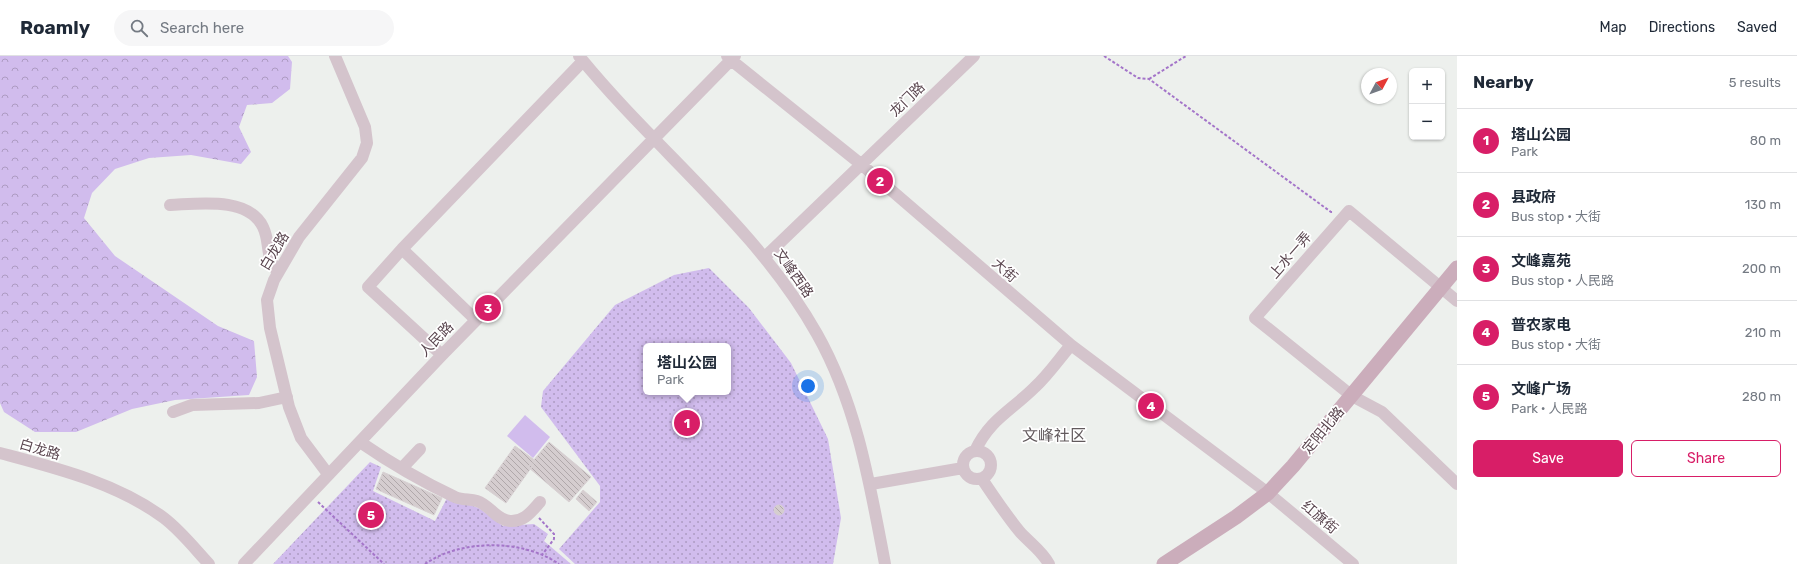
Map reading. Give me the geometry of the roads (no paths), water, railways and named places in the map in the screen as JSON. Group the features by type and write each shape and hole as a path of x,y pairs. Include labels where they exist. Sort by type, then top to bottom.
{"main road":[{"name":"定阳北路","path":"1164,564 1236,517 1268,493 1294,466 1457,268"}],"street":[{"name":"白龙路","path":"328,474 301,438 287,397 270,328 267,300 278,273 299,237 362,158 367,143 365,127 335,56"},
{"name":"龙门路","path":"765,257 974,56"},
{"name":"大街","path":"731,57 862,165 1071,345 1268,493"},
{"name":"人民路","path":"244,564 442,355 654,139 731,57"},
{"path":"442,355 368,287 581,59"},
{"name":"文峰西路","path":"581,59 654,139 719,204 765,257 817,334 834,368 853,419 871,484 886,564"},
{"path":"170,205 229,203 256,217 263,227 269,257 278,273"},
{"name":"上水一弄","path":"1352,396 1255,318 1349,211 1441,288"},
{"path":"402,249 476,320"},
{"path":"1441,288 1457,301"},
{"path":"975,451 983,435 991,426 1036,387 1071,345"},
{"path":"1352,396 1382,412 1457,484"},
{"path":"173,412 192,405 259,403 287,397"},
{"path":"360,442 385,459 457,498 477,501 489,508 501,519 511,521 524,519 540,502"},
{"path":"402,468 420,449"},
{"path":"975,451 984,453 991,460 992,464 989,474 982,479 972,479 965,473 963,468 964,459 970,453 975,451"},
{"name":"白龙路","path":"0,453 56,469 125,494 165,519 209,564"},
{"path":"871,484 963,468"},
{"path":"982,479 1013,523 1044,555 1049,564"},
{"name":"红旗街","path":"1268,493 1353,564"}],"place":[{"name":"县政府","path":"880,181"},
{"name":"文峰嘉苑","path":"488,308"},
{"name":"普农家电","path":"1151,406"},
{"name":"塔山公园","path":"687,423"},
{"name":"文峰广场","path":"371,515"}],"district":[{"name":"文峰社区","path":"1054,435"}]}
